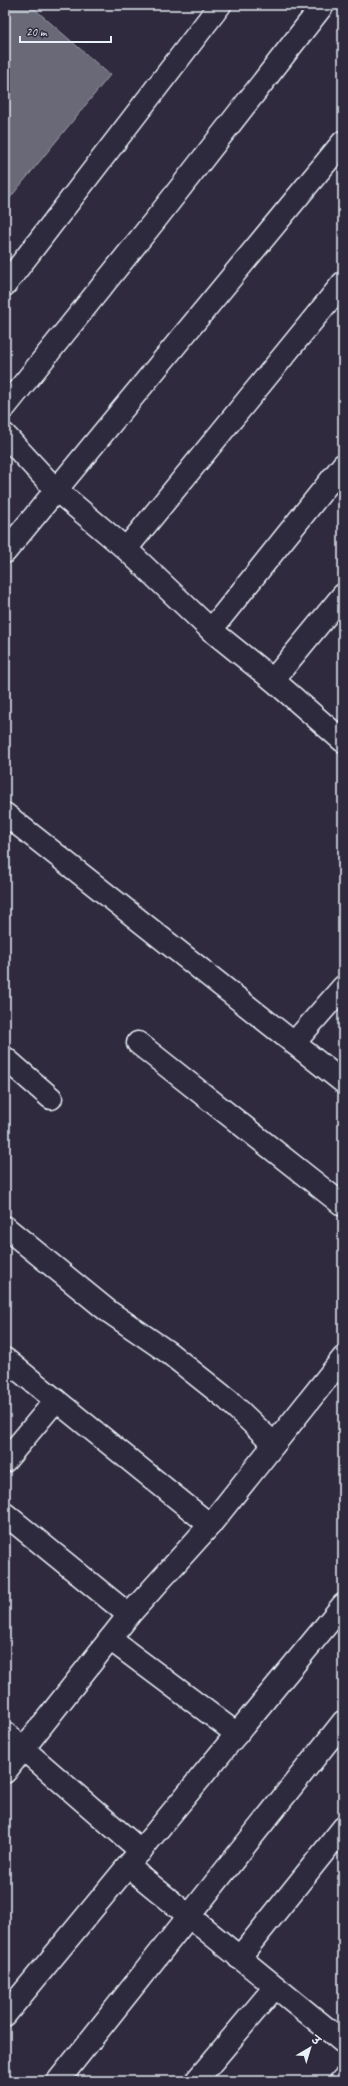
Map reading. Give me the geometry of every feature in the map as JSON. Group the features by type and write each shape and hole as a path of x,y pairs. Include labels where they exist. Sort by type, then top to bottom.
{"street":[{"path":"5,285 220,5"},
{"path":"5,407 156,219 324,5"},
{"path":"5,552 55,489 343,142"},
{"path":"126,549 343,283"},
{"path":"5,434 55,489 126,549 211,630 273,680 343,741"},
{"path":"211,630 343,465"},
{"path":"273,680 343,595"},
{"path":"5,814 343,1082"},
{"path":"294,1043 343,987"},
{"path":"138,1043 343,1205"},
{"path":"5,1058 51,1098"},
{"path":"5,1227 108,1311 169,1353 228,1400 274,1444"},
{"path":"5,1358 210,1524"},
{"path":"5,1772 129,1615 210,1524 343,1358"},
{"path":"5,1461 56,1400"},
{"path":"5,1514 129,1615"},
{"path":"5,2015 343,1605"},
{"path":"110,1639 237,1734"},
{"path":"58,2081 343,1722"},
{"path":"5,1733 24,1749 135,1859 189,1916 275,1986 339,2032"},
{"path":"239,1958 343,1828"},
{"path":"196,2081 275,1986"}],"water":[{"path":"5,5 30,5 110,75 5,204"}]}
